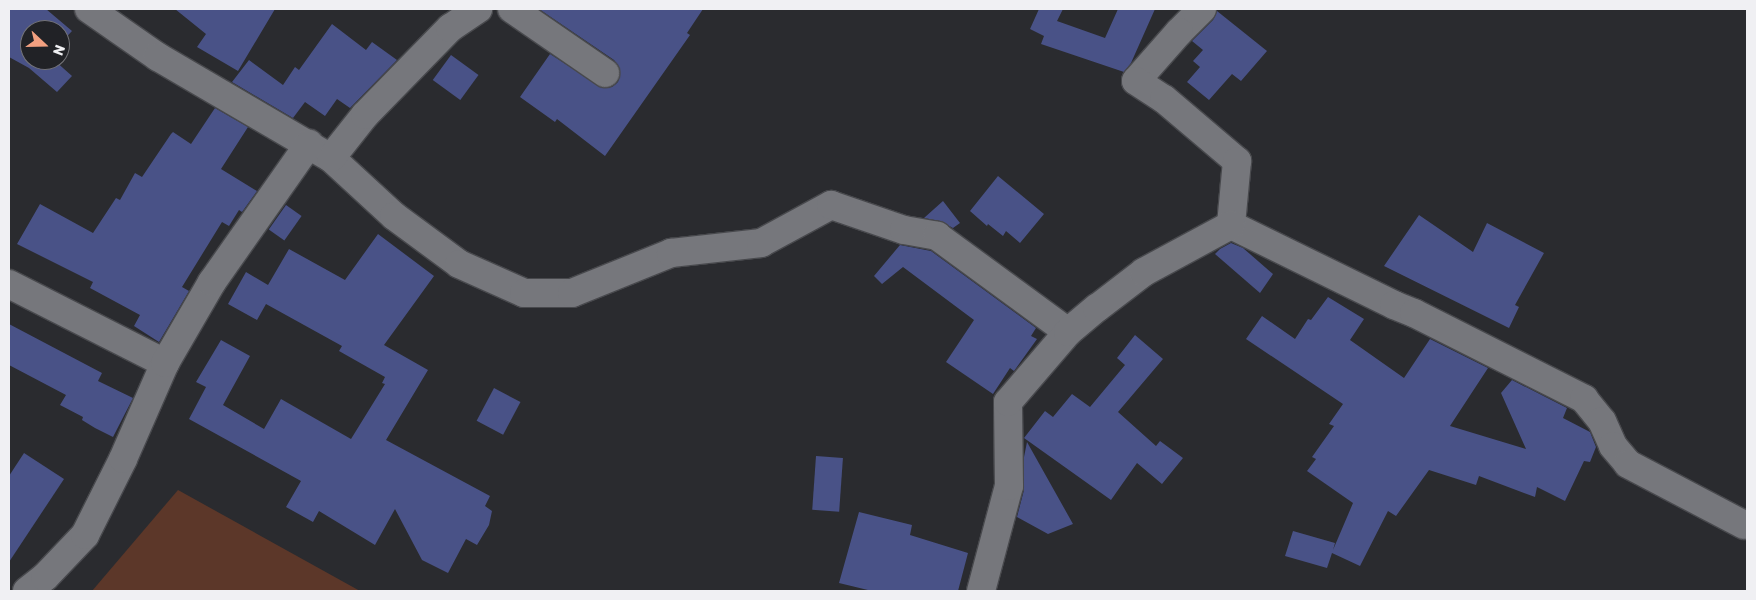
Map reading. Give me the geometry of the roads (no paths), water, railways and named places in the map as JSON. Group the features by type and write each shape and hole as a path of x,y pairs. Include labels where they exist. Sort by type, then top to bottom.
{"street":[{"path":"89,9 158,57 320,151 394,216 459,264 524,293 572,293 671,253 761,243 831,205 904,230 937,236 1068,332"},
{"path":"27,591 45,577 85,534 123,458 164,363 212,282 320,151 364,115 450,28 478,9"},
{"path":"512,9 604,73"},
{"path":"1202,9 1136,81 1164,99 1237,161 1231,225"},
{"path":"982,591 1009,486 1008,402 1068,332 1144,272 1231,225"},
{"path":"1231,225 1414,313 1584,400 1602,421 1613,446 1628,464 1744,525"},
{"path":"9,284 164,363"}]}
